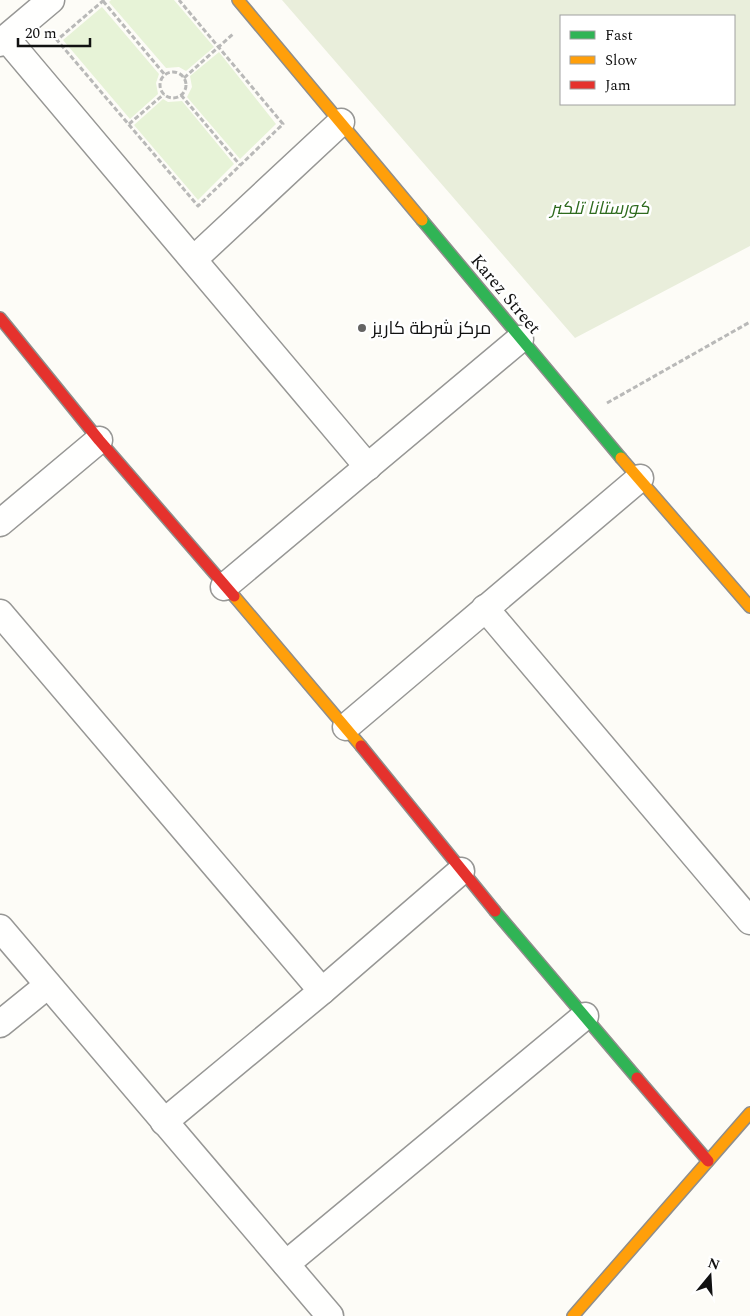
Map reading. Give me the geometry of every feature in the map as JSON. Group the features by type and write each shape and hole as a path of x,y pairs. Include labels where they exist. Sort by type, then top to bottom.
{"street":[{"path":"51,0 3,41 194,259 368,467"},
{"name":"Karez Street","path":"238,0 520,339 750,607"},
{"path":"194,259 341,122"},
{"path":"0,318 99,440 346,727 461,871 708,1160"},
{"path":"224,587 520,339"},
{"path":"0,524 99,440"},
{"path":"346,727 640,478"},
{"path":"485,608 750,921"},
{"path":"0,613 322,991"},
{"path":"164,1122 322,991 461,871"},
{"path":"0,928 330,1316"},
{"path":"0,1024 48,985"},
{"path":"286,1264 585,1016"},
{"path":"573,1316 750,1113"}],"path":[{"path":"166,75 104,1 57,40 198,206 283,124 179,0"},
{"path":"184,78 253,18"},
{"path":"173,72 184,78 186,85 181,95 174,98 164,94 161,84 166,75 173,72"},
{"path":"129,124 164,94"},
{"path":"181,95 240,165"},
{"path":"585,416 750,322"}],"green space":[{"path":"111,0 174,0 214,47 186,71 179,67 166,68 109,2"},
{"name":"كورستانا تلكبر","path":"282,0 750,0 750,246 575,338"},
{"path":"102,7 159,74 156,83 158,94 130,119 63,40"},
{"path":"219,52 276,124 240,159 187,97 192,87 190,76"},
{"path":"163,99 168,102 182,101 234,164 198,200 134,125"}],"traffic: fast":[{"path":"422,220 621,458"},
{"path":"495,911 637,1078"}],"traffic: slow":[{"path":"238,0 422,220"},
{"path":"621,458 750,607"},
{"path":"234,596 361,746"},
{"path":"573,1316 750,1113"}],"traffic: jam":[{"path":"0,318 99,440 234,596"},
{"path":"361,746 495,911"},
{"path":"637,1078 708,1161"}],"place":[{"name":"مركز شرطة كاريز","path":"362,328"}]}
